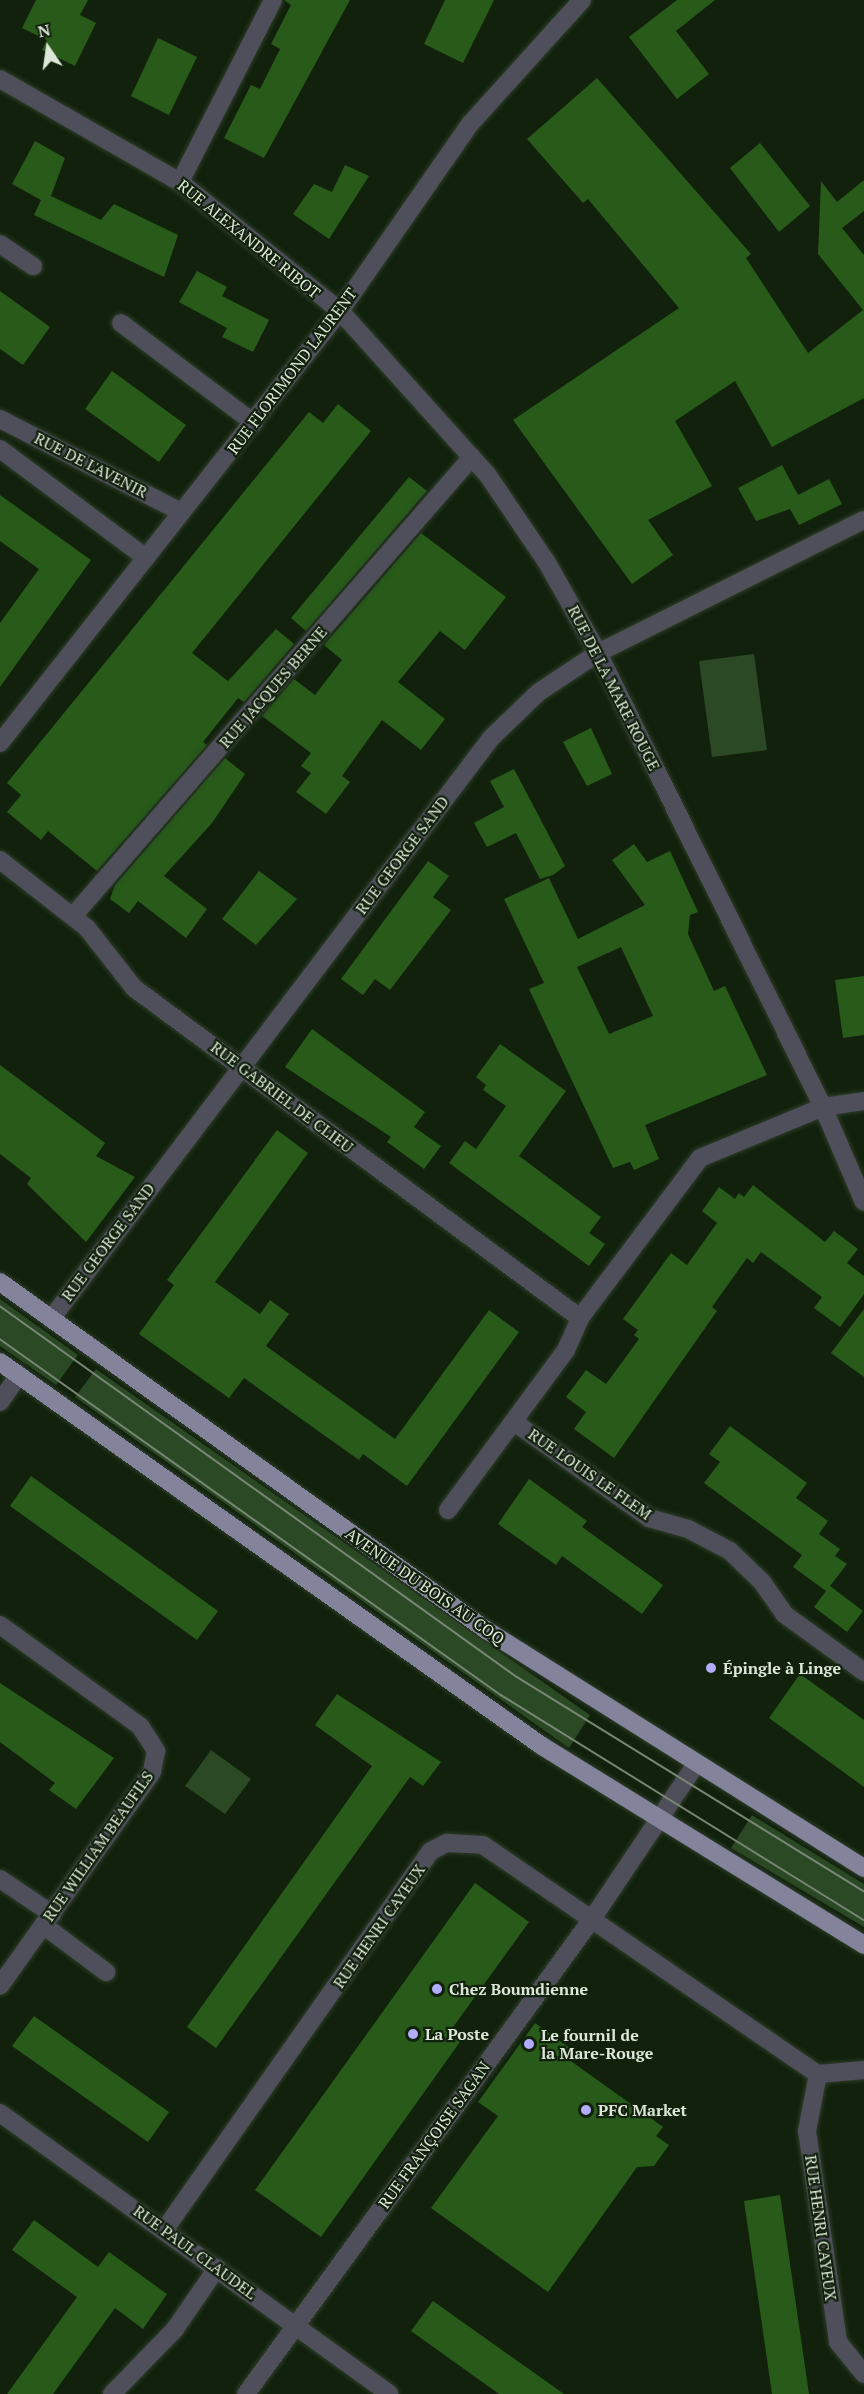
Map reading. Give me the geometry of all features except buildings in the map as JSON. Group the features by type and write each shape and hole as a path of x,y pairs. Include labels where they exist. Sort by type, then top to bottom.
{"main road":[{"name":"AVENUE DU BOIS AU COQ","path":"0,1282 486,1630 695,1766 864,1868"},
{"path":"0,1362 543,1746 864,1945"}],"street":[{"path":"180,182 273,0"},
{"name":"RUE FLORIMOND LAURENT","path":"0,743 340,311 470,124 582,0"},
{"name":"RUE ALEXANDRE RIBOT","path":"0,79 180,182 340,311"},
{"path":"0,244 33,266"},
{"name":"RUE DE LA MARE ROUGE","path":"340,311 472,457 546,561 598,653 823,1107 864,1202"},
{"path":"121,323 254,423"},
{"name":"RUE DE L'AVENIR","path":"0,418 182,512"},
{"name":"RUE DE L'AVENIR","path":"0,449 146,558"},
{"name":"RUE JACQUES BERNE","path":"73,916 472,457"},
{"name":"RUE GEORGE SAND","path":"51,1319 491,738 539,692 598,653 864,520"},
{"name":"RUE GABRIEL DE CLIEU","path":"0,860 73,916 134,988 580,1318"},
{"path":"448,1510 566,1350 580,1318 700,1158 823,1107 864,1101"},
{"path":"0,1402 19,1375"},
{"name":"RUE LOUIS LE FLEM","path":"514,1422 649,1518 730,1551 762,1582 784,1614 864,1672"},
{"name":"RUE WILLIAM BEAUFILS","path":"0,1986 152,1772 156,1751 140,1726 2,1633"},
{"name":"RUE FRANÇOISE SAGAN","path":"246,2394 592,1919 695,1766"},
{"name":"RUE HENRI CAYEUX","path":"165,2229 431,1851 467,1840 483,1845 818,2074 807,2131 836,2330 847,2357 864,2374"},
{"path":"0,1879 106,1972"},
{"path":"818,2074 864,2070"},
{"name":"RUE PAUL CLAUDEL","path":"0,2113 165,2229 389,2394"},
{"path":"112,2394 176,2329 217,2268"}],"green space":[{"path":"754,654 767,750 712,757 699,661"},
{"path":"0,1299 78,1355 56,1385 0,1346"},
{"path":"96,1369 590,1715 569,1748 75,1397"},
{"path":"211,1750 251,1779 225,1814 185,1786"},
{"path":"752,1815 864,1884 864,1927 731,1848"}],"tram line":[{"path":"0,1306 517,1677 864,1891"},
{"path":"0,1339 501,1695 864,1920"}],"place":[{"name":"Épingle à Linge","path":"711,1668"},
{"name":"Chez Boumdienne","path":"437,1989"},
{"name":"La Poste","path":"413,2034"},
{"name":"Le fournil de la Mare-Rouge","path":"529,2044"},
{"name":"PFC Market","path":"586,2110"}]}
